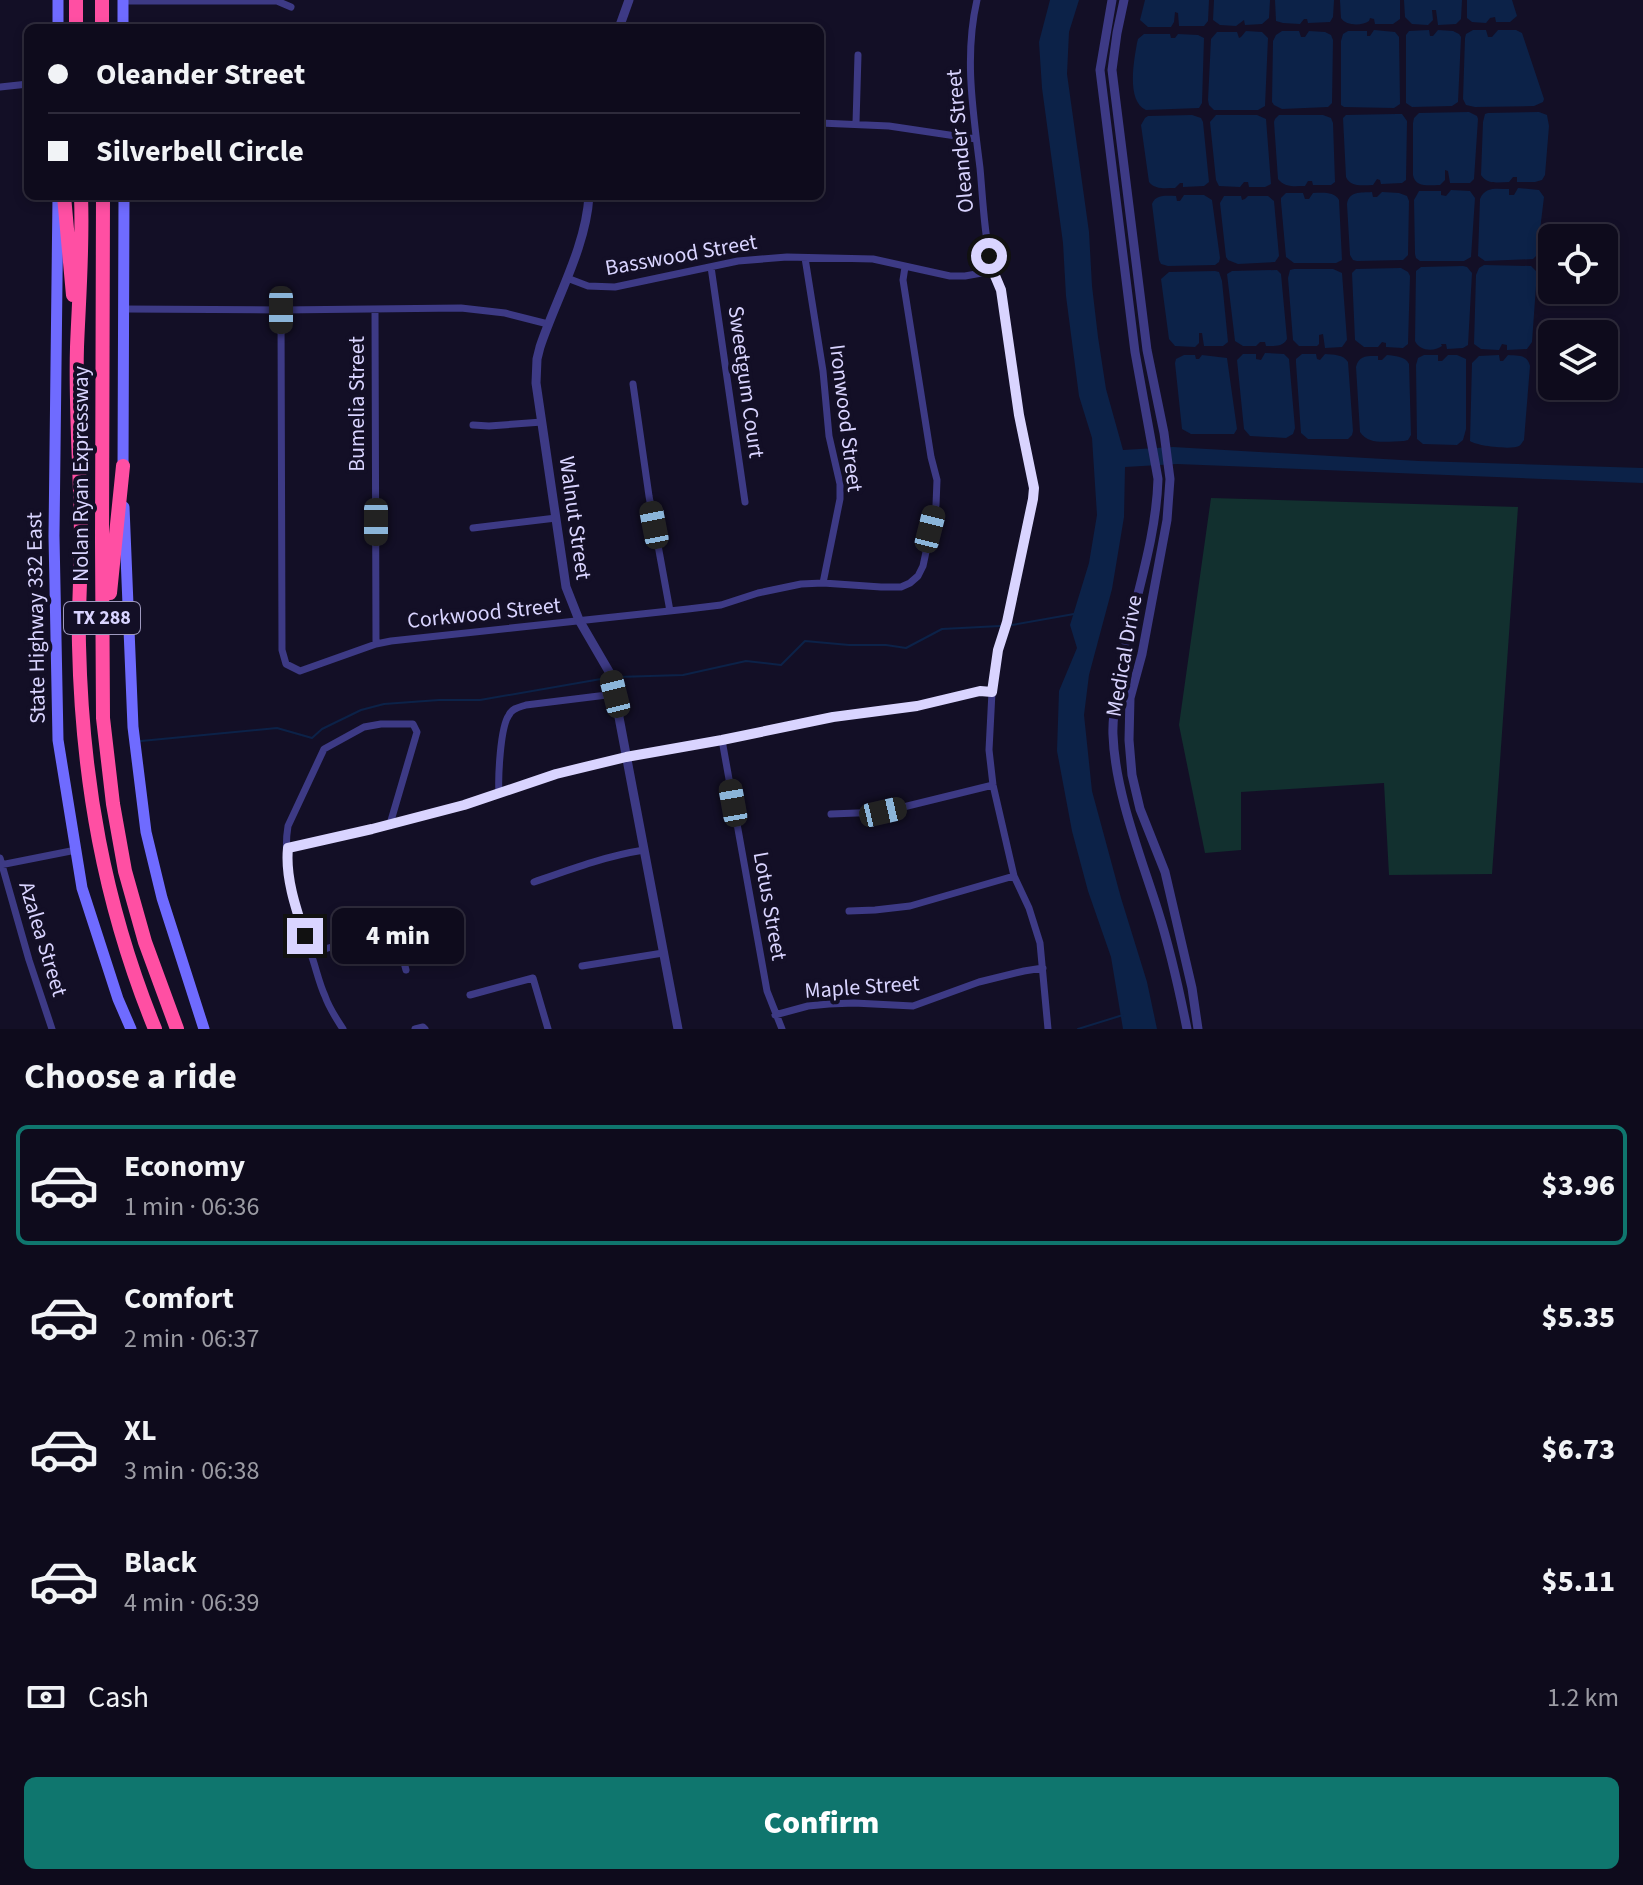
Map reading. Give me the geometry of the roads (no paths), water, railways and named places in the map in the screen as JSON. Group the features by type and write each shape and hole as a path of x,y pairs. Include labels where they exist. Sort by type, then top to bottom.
{"highway":[{"path":"76,0 76,24"},
{"path":"102,0 102,24"},
{"path":"64,200 77,350"},
{"name":"Nolan Ryan Expressway","path":"81,200 82,259 77,350 81,541 79,643 86,757 108,887 125,949 155,1029"},
{"name":"Nolan Ryan Expressway","path":"103,200 103,718 122,858 145,942 177,1029"},
{"path":"102,665 123,466"}],"main road":[{"path":"58,0 58,24"},
{"path":"123,0 123,24"},
{"name":"State Highway 332 East","path":"58,200 54,536 58,740 82,888 118,999 131,1029"},
{"path":"124,200 123,466 133,727 146,832 162,898 204,1029"}],"street":[{"path":"123,0 277,1 291,7"},
{"path":"620,24 629,0"},
{"name":"Oleander Street","path":"977,0 969,62 976,139 993,271 1001,290 1019,415 1034,488 998,650 989,750 993,785 1014,876 1037,931 1048,1029"},
{"name":"Medical Drive","path":"1112,0 1100,70 1126,289 1157,473 1157,497 1121,666 1113,735 1131,829 1159,916 1187,1029"},
{"name":"Medical Drive","path":"1124,0 1112,70 1147,350 1170,471 1167,520 1142,654 1130,698 1129,740 1132,775 1140,809 1165,872 1192,988 1198,1029"},
{"path":"856,123 858,55"},
{"path":"0,87 24,84"},
{"path":"824,123 856,123 976,139"},
{"name":"Walnut Street","path":"588,200 584,229 548,324 536,371 566,587 579,620 611,675 678,1029"},
{"name":"Basswood Street","path":"567,278 603,288 738,261 787,257 873,259 950,276 993,271"},
{"name":"Ironwood Street","path":"805,258 823,371 829,436 840,484 840,499 823,583"},
{"name":"Sweetgum Court","path":"711,267 745,502"},
{"name":"Corkwood Street","path":"281,310 283,657 286,664 300,671 376,644 721,605 801,584 901,587 910,583 923,566 936,505 937,480 903,280 905,267"},
{"path":"125,309 461,308 486,310 548,324"},
{"name":"Bumelia Street","path":"375,309 376,644"},
{"path":"633,384 670,611"},
{"path":"473,425 542,422"},
{"path":"1150,433 1164,430"},
{"path":"473,528 556,518"},
{"path":"288,848 390,824 499,794 556,774 626,757 833,717 917,706 980,691 992,692"},
{"path":"499,794 498,779 508,715 526,705 615,694"},
{"path":"343,1029 325,998 289,875 288,826 324,749 364,727 413,724 417,732 390,824"},
{"name":"Lotus Street","path":"722,740 767,991 782,1029"},
{"path":"831,814 883,812 993,785"},
{"path":"0,863 76,850"},
{"path":"534,882 593,861 644,850"},
{"name":"Azalea Street","path":"0,863 52,1029"},
{"path":"849,911 910,906 1014,876"},
{"path":"311,953 383,932 399,943 406,970"},
{"path":"582,966 663,953"},
{"name":"Maple Street","path":"775,1015 829,1004 913,1006 979,982 1043,968"},
{"path":"470,995 533,978 548,1029"},
{"path":"415,1029 425,1029"}],"water":[{"path":"1050,0 1079,0 1069,32 1067,74 1089,232 1098,337 1106,389 1123,450 1173,447 1419,461 1643,468 1643,483 1177,464 1125,467 1124,517 1112,589 1089,675 1084,715 1092,791 1147,982 1157,1029 1123,1029 1111,957 1088,891 1072,831 1057,751 1059,691 1077,648 1070,625 1089,563 1097,515 1092,438 1079,396 1042,88 1039,42"},
{"path":"1145,0 1209,0 1208,21 1204,26 1179,26 1178,13 1175,12 1171,27 1148,27 1140,20"},
{"path":"1214,0 1270,0 1269,18 1262,24 1245,25 1244,20 1236,26 1220,25 1213,20"},
{"path":"1275,0 1334,0 1333,17 1330,22 1308,23 1307,19 1300,24 1276,21"},
{"path":"1340,0 1400,0 1400,19 1393,24 1375,24 1374,19 1370,18 1362,24 1350,24 1341,18"},
{"path":"1404,0 1462,0 1461,19 1456,24 1438,25 1436,10 1432,10 1433,20 1428,25 1412,24 1405,17"},
{"path":"1467,0 1512,0 1517,16 1510,22 1496,22 1495,17 1486,23 1472,22 1467,18"},
{"path":"1374,30 1395,32 1399,37 1400,104 1394,108 1344,107 1341,105 1343,34 1367,31 1367,36 1370,36"},
{"path":"1429,30 1430,36 1438,30 1453,31 1461,37 1458,102 1452,106 1412,107 1406,103 1406,35 1409,31"},
{"path":"1473,30 1486,30 1488,37 1498,30 1522,33 1543,102 1534,106 1466,105 1463,99 1465,38"},
{"path":"1246,31 1262,32 1268,38 1265,106 1258,110 1214,110 1208,100 1211,39 1217,32 1237,32 1239,38"},
{"path":"1282,31 1299,31 1301,37 1309,31 1331,35 1332,103 1328,107 1282,109 1272,102 1273,41"},
{"path":"1144,34 1170,34 1171,38 1178,34 1198,35 1204,38 1202,103 1199,108 1146,110 1140,105 1134,90 1133,70 1138,39"},
{"path":"1469,112 1478,119 1474,179 1470,183 1450,183 1448,171 1445,170 1445,180 1440,185 1417,182 1413,175 1414,118 1419,113"},
{"path":"1539,112 1547,115 1549,126 1542,180 1517,182 1517,177 1513,177 1509,182 1490,182 1483,178 1485,114"},
{"path":"1402,114 1407,121 1406,180 1381,184 1377,179 1373,185 1351,183 1346,177 1343,118 1346,115"},
{"path":"1192,115 1203,122 1209,182 1204,186 1183,187 1180,183 1175,188 1154,186 1149,182 1141,125 1148,116"},
{"path":"1216,115 1257,115 1266,119 1271,184 1249,187 1248,182 1244,182 1240,187 1219,186 1210,122"},
{"path":"1279,115 1323,115 1331,118 1335,182 1331,185 1313,185 1312,181 1308,181 1305,186 1294,186 1278,179 1274,122"},
{"path":"1518,188 1539,190 1544,197 1541,224 1538,224 1537,255 1533,259 1485,261 1478,256 1480,199 1488,190 1496,189 1509,189 1509,195 1514,195"},
{"path":"1451,190 1470,191 1475,198 1471,257 1464,261 1420,261 1415,254 1414,200 1419,191 1441,191 1441,195 1446,196"},
{"path":"1372,192 1373,197 1382,192 1407,196 1408,255 1403,260 1357,261 1350,255 1348,200 1356,194"},
{"path":"1286,193 1303,193 1305,199 1313,193 1328,193 1337,197 1342,260 1336,263 1294,263 1286,257 1281,198"},
{"path":"1184,195 1204,195 1212,200 1220,258 1215,265 1168,266 1159,260 1152,204 1159,197 1176,196 1180,201"},
{"path":"1224,196 1241,196 1242,200 1248,196 1268,196 1274,201 1279,256 1275,262 1238,264 1228,260 1220,203"},
{"path":"1484,265 1531,266 1537,272 1532,342 1527,349 1507,350 1507,345 1502,344 1499,350 1481,349 1474,344 1476,275"},
{"path":"1463,266 1472,273 1468,345 1447,349 1446,344 1441,344 1439,348 1423,349 1415,341 1416,271 1421,267"},
{"path":"1401,268 1410,276 1408,344 1403,348 1386,347 1386,343 1382,342 1378,347 1364,347 1355,340 1352,273 1356,269"},
{"path":"1333,269 1342,273 1347,340 1342,347 1325,348 1323,334 1319,335 1317,346 1299,346 1293,340 1288,278 1290,270"},
{"path":"1277,270 1281,274 1287,339 1278,346 1266,346 1265,342 1260,342 1256,346 1243,346 1235,341 1227,274 1232,271"},
{"path":"1169,272 1219,272 1222,281 1228,342 1223,346 1204,346 1202,333 1199,333 1199,343 1195,347 1175,346 1169,339 1161,279"},
{"path":"1265,353 1284,354 1289,359 1295,428 1293,434 1286,438 1250,436 1244,429 1237,360 1243,354 1256,354 1256,359 1261,360"},
{"path":"1302,354 1316,354 1320,360 1325,354 1338,355 1348,362 1353,431 1348,439 1308,439 1301,433 1296,359"},
{"path":"1184,355 1195,355 1196,359 1202,355 1227,358 1237,429 1234,434 1191,434 1182,429 1175,363"},
{"path":"1387,355 1402,358 1409,364 1411,435 1404,441 1374,441 1360,432 1357,363 1364,357 1378,356 1378,360 1382,360"},
{"path":"1438,355 1438,361 1448,355 1466,359 1466,429 1463,440 1457,445 1423,444 1417,439 1416,365 1418,358"},
{"path":"1499,355 1500,361 1508,355 1522,356 1530,366 1524,440 1520,446 1486,446 1470,441 1472,363 1479,356"}],"waterway":[{"path":"1012,625 1074,614"},
{"path":"617,677 683,675 746,661 781,665 805,641 906,648 942,629 1000,626"},
{"path":"141,741 277,728 312,738 322,729 361,710 384,704 480,700 601,679"},
{"path":"1078,1029 1123,1015"}]}
